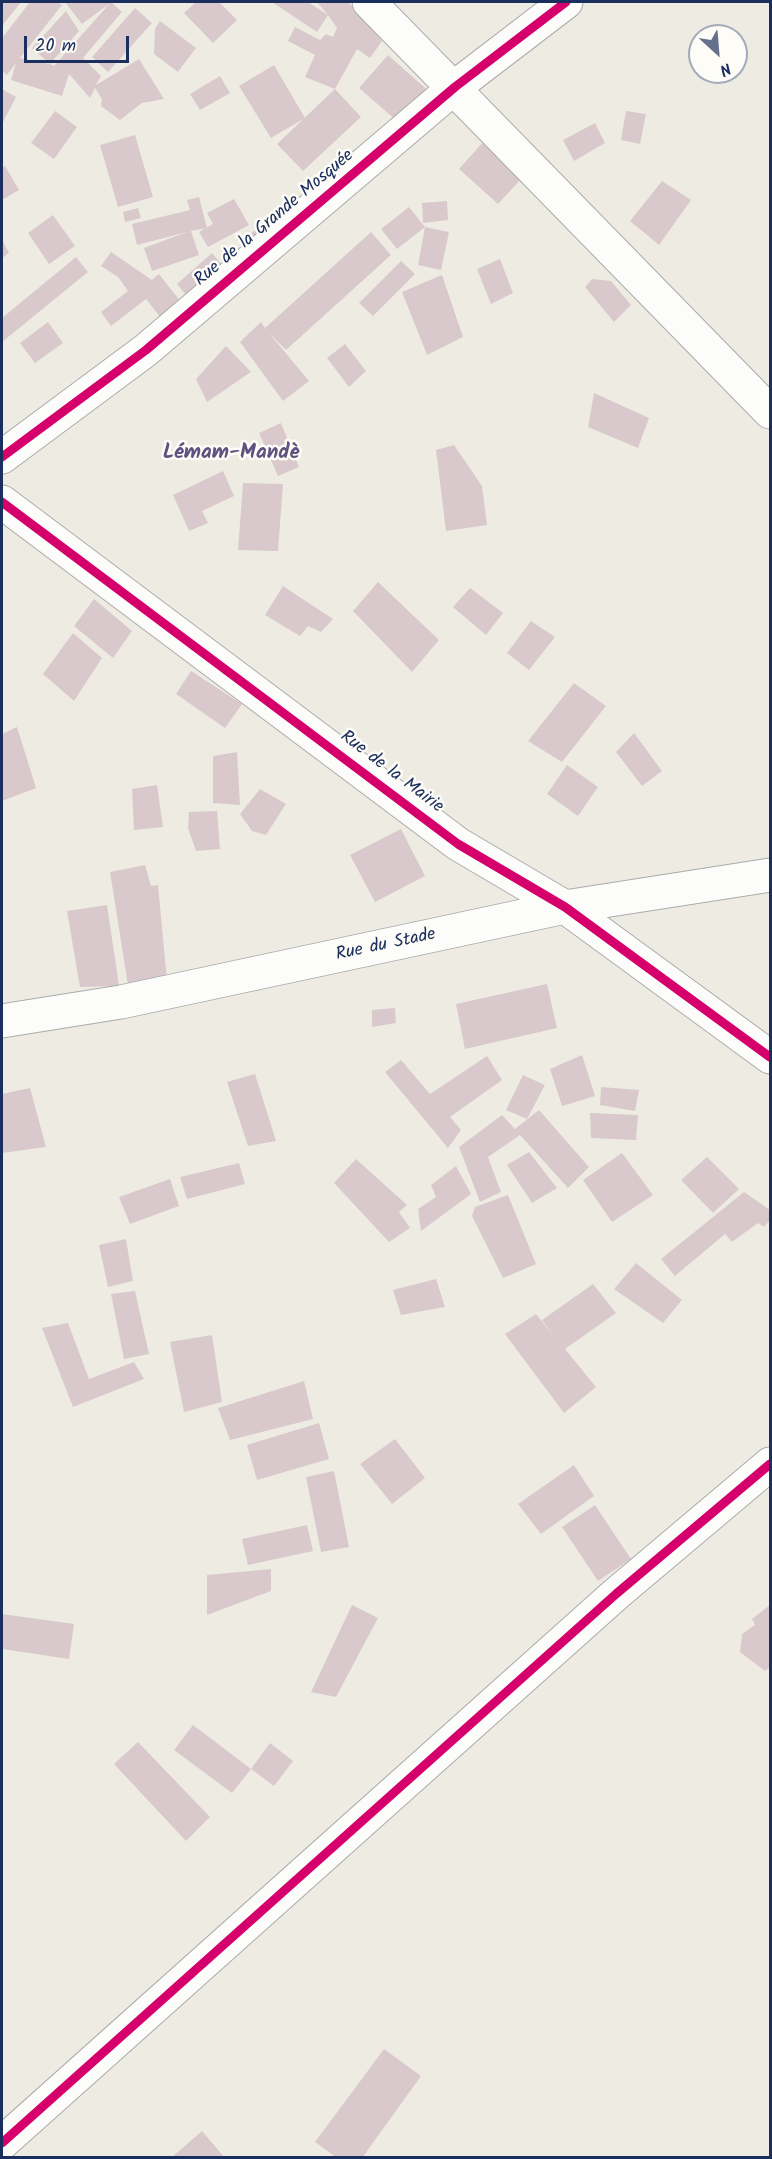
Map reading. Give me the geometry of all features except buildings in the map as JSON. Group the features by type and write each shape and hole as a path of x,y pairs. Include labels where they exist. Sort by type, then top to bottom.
{"street":[{"path":"369,2 771,411"},
{"name":"Rue de la Grande Mosquée","path":"2,457 146,350 455,87 566,2"},
{"name":"Rue de la Mairie","path":"2,502 458,844 565,907 771,1057"},
{"name":"Rue du Stade","path":"2,1021 121,1002 565,907 771,875"},
{"path":"2,2143 616,1594 771,1464"}],"cycle path":[{"path":"2,457 146,350 455,87 566,2"},
{"path":"2,502 458,844 565,907 770,1057"},
{"path":"2,2143 616,1594 770,1464"}],"district":[{"name":"Lémam-Mandè","path":"231,454"}]}
